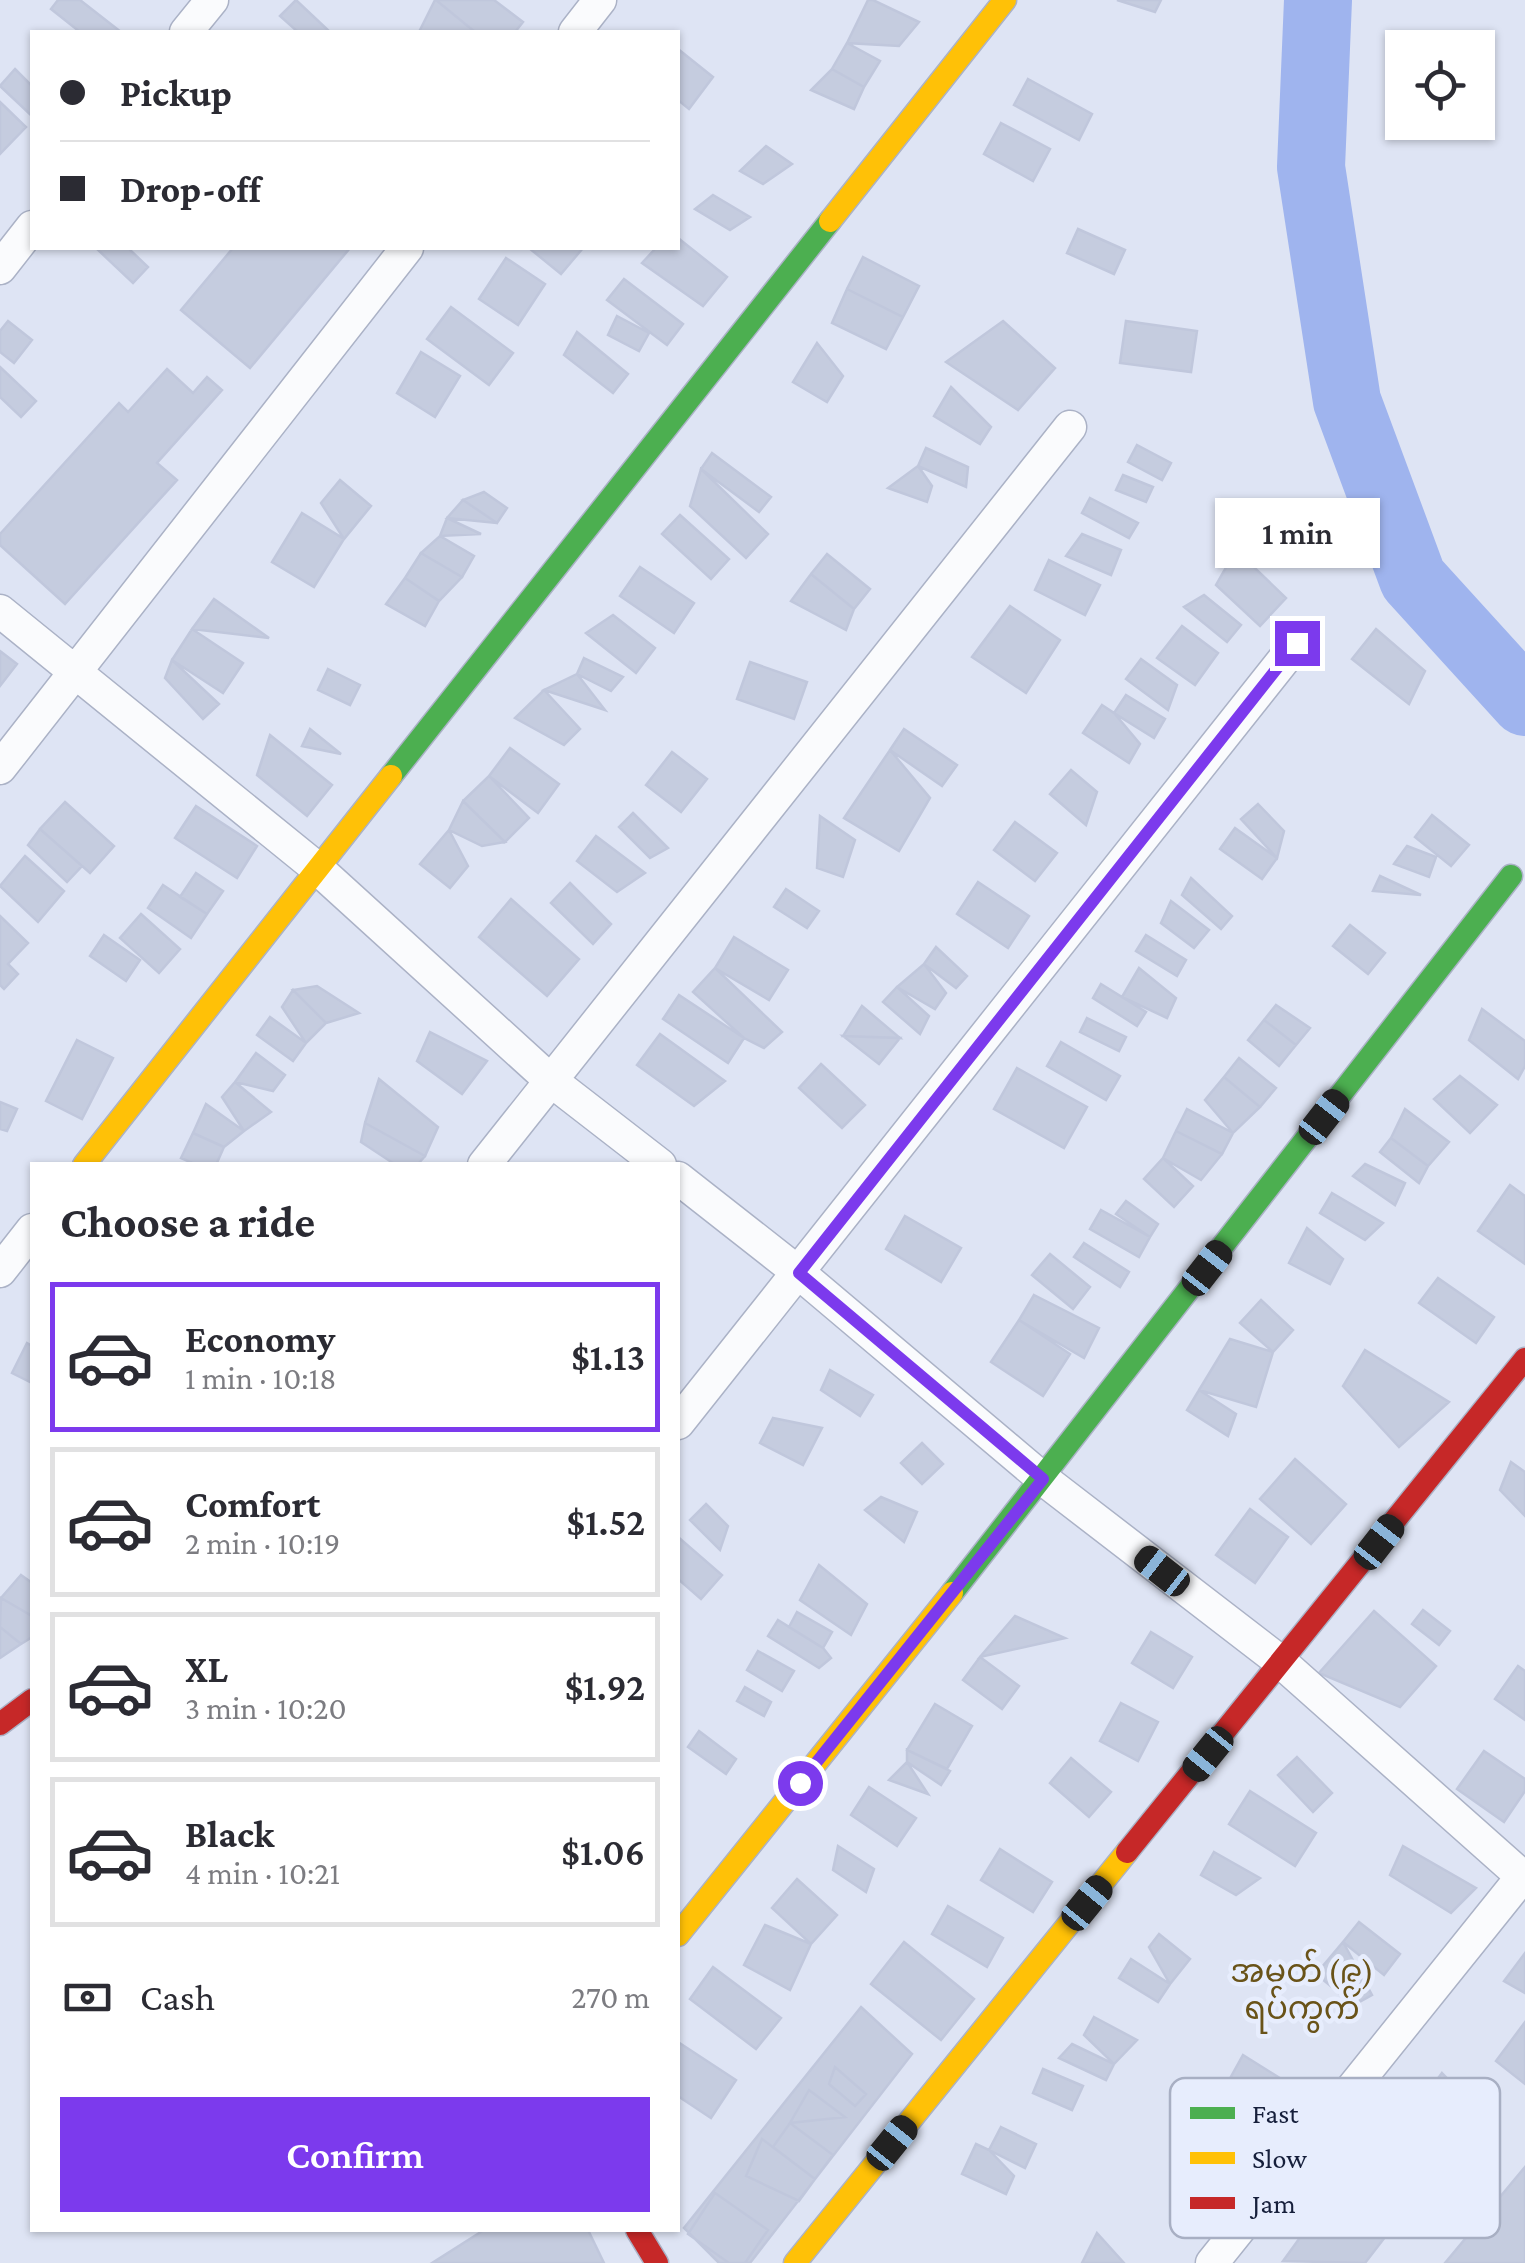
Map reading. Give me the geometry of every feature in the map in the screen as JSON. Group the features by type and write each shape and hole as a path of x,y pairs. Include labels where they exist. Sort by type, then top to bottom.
{"street":[{"path":"188,30 212,0"},
{"path":"577,30 600,0"},
{"path":"86,1162 1005,0"},
{"path":"0,268 30,230"},
{"path":"0,768 405,250"},
{"path":"486,1162 1070,426"},
{"path":"0,611 318,869 549,1079 656,1162"},
{"path":"680,1421 1297,643"},
{"path":"680,1933 1043,1479 1511,876"},
{"path":"680,1180 799,1273 1043,1479 1282,1664 1523,1878 1361,2078"},
{"path":"0,1271 30,1233"},
{"path":"794,2263 1282,1664 1525,1358"},
{"path":"0,1724 30,1702"},
{"path":"638,2232 658,2263"},
{"path":"1212,2263 1232,2238"}],"building":[{"path":"58,0 80,0 118,30 77,30 51,9"},
{"path":"296,0 328,30 296,30 280,16"},
{"path":"436,0 473,30 420,30"},
{"path":"436,0 494,0 523,22 517,30 473,30"},
{"path":"868,0 919,22 899,46 847,43"},
{"path":"1117,0 1161,0 1155,12"},
{"path":"847,43 880,61 864,87 832,69"},
{"path":"680,51 713,77 689,109 680,102"},
{"path":"15,69 30,84 30,114 0,86"},
{"path":"832,69 864,87 854,109 811,90"},
{"path":"1028,79 1092,114 1079,140 1014,105"},
{"path":"0,102 26,127 0,154"},
{"path":"1001,123 1050,149 1033,181 984,154"},
{"path":"766,146 792,164 763,184 740,171"},
{"path":"713,195 750,217 730,230 695,209"},
{"path":"1078,229 1125,250 1114,274 1067,253"},
{"path":"680,240 727,277 703,306 642,263 654,250 680,250"},
{"path":"98,250 130,250 148,267 133,283"},
{"path":"231,250 348,250 250,368 181,310"},
{"path":"531,250 581,250 561,274"},
{"path":"863,257 919,286 903,317 847,289"},
{"path":"506,258 545,284 518,325 479,299"},
{"path":"624,279 683,324 667,345 607,300"},
{"path":"847,289 903,317 886,349 832,323"},
{"path":"451,307 513,353 489,385 427,339"},
{"path":"617,316 649,333 639,351 608,335"},
{"path":"8,321 32,340 14,363 0,352 0,331"},
{"path":"1003,321 1055,368 1018,410 946,362"},
{"path":"1126,321 1197,331 1191,372 1120,363"},
{"path":"577,332 628,374 613,393 564,355"},
{"path":"817,343 843,376 827,402 793,382"},
{"path":"421,352 460,376 435,417 397,393"},
{"path":"0,367 36,401 21,417 0,397"},
{"path":"167,369 193,393 207,377 222,390 157,463 177,480 65,604 0,545 0,534 119,403 128,412"},
{"path":"951,387 991,427 980,444 934,416"},
{"path":"1137,445 1171,463 1162,480 1128,462"},
{"path":"926,448 968,467 966,487 918,466"},
{"path":"712,453 771,497 759,512 701,469"},
{"path":"918,466 932,486 927,502 888,488"},
{"path":"701,469 768,534 746,558 690,506"},
{"path":"1123,475 1153,487 1146,502 1116,490"},
{"path":"340,480 371,506 344,539 321,503"},
{"path":"484,492 507,508 497,523 463,500"},
{"path":"1090,498 1138,523 1129,538 1082,513"},
{"path":"463,500 497,523 447,518"},
{"path":"1285,506 1321,546 1303,563 1266,523"},
{"path":"302,513 344,539 314,587 272,562"},
{"path":"680,515 729,559 711,579 662,534"},
{"path":"447,518 481,534 440,536"},
{"path":"1082,534 1121,550 1111,575 1066,556"},
{"path":"440,536 474,556 462,577 421,553"},
{"path":"1236,550 1286,598 1260,626 1216,585"},
{"path":"421,553 462,577 439,601 405,578"},
{"path":"827,554 870,589 854,609 811,574"},
{"path":"1049,560 1100,585 1085,615 1035,590"},
{"path":"640,567 694,603 674,633 620,596"},
{"path":"811,574 854,609 846,630 791,601"},
{"path":"405,578 439,601 425,626 386,604"},
{"path":"1204,595 1241,625 1227,642 1184,607"},
{"path":"214,599 269,638 192,629"},
{"path":"1010,606 1060,640 1026,693 972,657"},
{"path":"613,615 655,648 636,673 586,633"},
{"path":"1182,626 1218,653 1195,685 1157,658"},
{"path":"192,629 243,663 223,693 172,660"},
{"path":"1376,629 1425,671 1409,704 1352,659"},
{"path":"0,651 17,664 0,686"},
{"path":"584,658 623,677 611,691 577,674"},
{"path":"1141,659 1177,685 1168,710 1126,679"},
{"path":"172,660 219,704 203,719 165,678"},
{"path":"750,662 807,682 794,719 737,699"},
{"path":"328,669 360,685 350,705 318,690"},
{"path":"577,674 605,710 544,690"},
{"path":"544,690 580,729 564,745 515,718"},
{"path":"1126,695 1165,719 1154,738 1114,713"},
{"path":"1102,705 1114,713 1140,744 1129,763 1083,733"},
{"path":"310,729 341,754 302,746"},
{"path":"904,729 957,765 942,786 890,750"},
{"path":"270,735 332,785 307,816 257,775"},
{"path":"510,748 559,784 538,813 489,776"},
{"path":"890,750 930,798 899,851 844,818"},
{"path":"672,752 707,779 681,812 646,785"},
{"path":"1071,770 1097,792 1086,825 1050,794"},
{"path":"489,776 529,818 505,842 463,801"},
{"path":"463,801 505,842 482,846 449,830"},
{"path":"65,802 114,846 90,873 40,829"},
{"path":"1258,804 1284,831 1277,858 1241,819"},
{"path":"196,806 257,846 237,878 175,838"},
{"path":"633,813 668,848 650,858 619,827"},
{"path":"1432,815 1469,845 1451,866 1415,837"},
{"path":"820,816 855,840 843,877 817,868"},
{"path":"1015,822 1057,853 1035,881 994,850"},
{"path":"1235,828 1277,858 1262,879 1220,849"},
{"path":"40,829 82,866 67,882 28,845"},
{"path":"449,830 468,866 450,888 420,864"},
{"path":"596,836 645,873 617,892 577,861"},
{"path":"1407,846 1436,857 1429,877 1394,864"},
{"path":"25,856 64,891 38,922 0,886"},
{"path":"196,873 223,891 207,914 180,897"},
{"path":"1380,876 1421,895 1373,891"},
{"path":"1191,878 1232,916 1221,929 1182,895"},
{"path":"978,882 1029,916 1008,948 957,914"},
{"path":"570,883 611,924 593,944 551,903"},
{"path":"163,885 207,914 191,938 148,908"},
{"path":"786,889 819,911 807,928 774,907"},
{"path":"511,899 579,959 547,996 479,937"},
{"path":"1171,901 1209,930 1194,948 1161,923"},
{"path":"141,914 180,949 159,973 120,938"},
{"path":"0,916 28,943 8,964 18,974 4,989 0,985"},
{"path":"1350,925 1385,953 1368,974 1333,946"},
{"path":"104,935 140,960 126,981 90,956"},
{"path":"1146,935 1186,960 1177,976 1136,951"},
{"path":"734,937 788,970 769,1000 715,968"},
{"path":"936,947 967,976 956,988 924,964"},
{"path":"924,964 946,993 935,1009 897,987"},
{"path":"715,968 782,1032 764,1048 744,1038 693,992"},
{"path":"1139,968 1176,998 1167,1018 1122,997"},
{"path":"1101,984 1146,1012 1137,1026 1093,998"},
{"path":"317,986 359,1013 326,1023 293,990"},
{"path":"897,987 929,1016 920,1034 883,1002"},
{"path":"293,990 326,1023 306,1043 282,1007"},
{"path":"679,995 744,1038 728,1063 663,1019"},
{"path":"1276,1005 1310,1028 1296,1045 1264,1020"},
{"path":"862,1006 900,1038 843,1036"},
{"path":"1482,1009 1525,1041 1525,1066 1518,1079 1469,1040"},
{"path":"270,1017 306,1043 293,1061 257,1035"},
{"path":"1087,1018 1126,1037 1119,1051 1080,1032"},
{"path":"1264,1020 1296,1045 1279,1066 1248,1040"},
{"path":"430,1032 487,1061 462,1094 417,1061"},
{"path":"660,1034 725,1081 694,1106 637,1065"},
{"path":"843,1036 900,1038 879,1064"},
{"path":"77,1040 113,1058 82,1119 46,1101"},
{"path":"1061,1042 1120,1076 1106,1100 1047,1066"},
{"path":"256,1053 285,1075 273,1091 235,1082"},
{"path":"1239,1058 1276,1088 1260,1107 1224,1077"},
{"path":"821,1064 865,1105 842,1128 799,1088"},
{"path":"1017,1068 1087,1107 1064,1148 994,1109"},
{"path":"1460,1076 1497,1105 1470,1133 1434,1099"},
{"path":"1224,1077 1260,1107 1233,1133 1205,1100"},
{"path":"379,1079 438,1127 425,1156 365,1123"},
{"path":"235,1082 271,1112 244,1131 222,1097"},
{"path":"0,1102 17,1109 7,1131 0,1129"},
{"path":"206,1104 244,1131 224,1147 193,1133"},
{"path":"1187,1109 1233,1133 1222,1154 1176,1131"},
{"path":"1405,1109 1449,1142 1428,1166 1391,1138"},
{"path":"365,1123 425,1156 420,1162 391,1162 361,1142"},
{"path":"1176,1131 1222,1154 1201,1180 1163,1158"},
{"path":"193,1133 224,1147 217,1162 181,1158"},
{"path":"1391,1138 1428,1166 1419,1183 1380,1152"},
{"path":"1163,1158 1193,1186 1174,1207 1144,1179"},
{"path":"1365,1164 1405,1183 1395,1205 1353,1176"},
{"path":"1510,1185 1525,1196 1525,1264 1478,1231"},
{"path":"1332,1193 1383,1223 1365,1240 1320,1213"},
{"path":"1126,1201 1158,1224 1150,1237 1116,1214"},
{"path":"1101,1210 1150,1237 1139,1257 1090,1229"},
{"path":"905,1216 961,1248 941,1282 886,1249"},
{"path":"1307,1228 1343,1259 1330,1284 1289,1263"},
{"path":"1084,1243 1129,1272 1120,1287 1074,1257"},
{"path":"1050,1254 1090,1287 1073,1309 1032,1275"},
{"path":"1438,1278 1494,1317 1476,1343 1419,1303"},
{"path":"1034,1295 1099,1328 1084,1358 1019,1320"},
{"path":"1261,1300 1293,1330 1273,1352 1240,1323"},
{"path":"1019,1320 1070,1354 1043,1396 991,1362"},
{"path":"1230,1339 1273,1352 1256,1407 1199,1390"},
{"path":"27,1343 30,1382 12,1373"},
{"path":"1365,1350 1449,1402 1399,1447 1343,1386"},
{"path":"830,1370 873,1395 860,1416 821,1390"},
{"path":"1199,1390 1236,1414 1228,1436 1187,1410"},
{"path":"773,1418 822,1428 803,1465 760,1443"},
{"path":"922,1443 943,1464 922,1484 901,1463"},
{"path":"1295,1459 1346,1504 1311,1544 1260,1499"},
{"path":"1511,1462 1525,1472 1525,1516 1500,1490"},
{"path":"881,1497 917,1512 904,1542 865,1510"},
{"path":"706,1504 728,1526 720,1550 690,1520"},
{"path":"1250,1509 1288,1537 1255,1583 1216,1555"},
{"path":"680,1539 722,1575 701,1599 680,1581"},
{"path":"819,1565 867,1604 851,1635 800,1600"},
{"path":"21,1575 30,1582 30,1615 1,1598"},
{"path":"1,1598 30,1615 30,1638 21,1644 0,1627"},
{"path":"1423,1610 1450,1631 1439,1645 1412,1624"},
{"path":"1374,1611 1436,1666 1400,1707 1319,1673"},
{"path":"797,1612 832,1632 823,1648 789,1627"},
{"path":"1015,1616 1065,1638 980,1657"},
{"path":"778,1620 823,1648 831,1658 819,1668 768,1636"},
{"path":"0,1627 21,1644 0,1658"},
{"path":"1151,1632 1192,1657 1173,1688 1132,1663"},
{"path":"758,1651 794,1671 782,1691 747,1670"},
{"path":"980,1657 1019,1686 1002,1709 963,1680"},
{"path":"1518,1666 1525,1671 1525,1720 1495,1699"},
{"path":"745,1687 771,1702 764,1716 737,1701"},
{"path":"1121,1703 1158,1722 1138,1761 1100,1741"},
{"path":"935,1704 972,1726 947,1769 907,1750"},
{"path":"699,1731 736,1759 726,1774 688,1747"},
{"path":"907,1750 950,1771 941,1785 907,1762"},
{"path":"1484,1751 1525,1779 1525,1791 1504,1822 1457,1789"},
{"path":"1297,1757 1332,1793 1313,1812 1278,1775"},
{"path":"1071,1758 1111,1792 1089,1817 1050,1783"},
{"path":"907,1762 928,1794 889,1780"},
{"path":"869,1787 916,1818 897,1846 851,1815"},
{"path":"1250,1791 1316,1833 1295,1866 1229,1824"},
{"path":"838,1846 874,1869 866,1892 833,1870"},
{"path":"1403,1846 1476,1888 1451,1913 1390,1875"},
{"path":"1000,1849 1052,1882 1033,1912 981,1880"},
{"path":"1214,1852 1260,1878 1236,1895 1201,1875"},
{"path":"797,1879 837,1915 811,1944 772,1908"},
{"path":"948,1906 1003,1938 987,1967 932,1934"},
{"path":"1359,1922 1400,1954 1384,1975 1343,1942"},
{"path":"765,1925 811,1944 790,1990 744,1965"},
{"path":"1159,1934 1190,1959 1170,1984 1149,1947"},
{"path":"904,1942 974,1999 941,2040 871,1984"},
{"path":"1343,1942 1372,1995 1354,2005 1316,1974"},
{"path":"1525,1953 1525,1993 1504,1981"},
{"path":"1131,1959 1170,1984 1158,2002 1119,1978"},
{"path":"713,1967 781,2018 756,2049 690,1999"},
{"path":"861,2007 912,2054 750,2263 719,2263 684,2228"},
{"path":"1094,2017 1137,2040 1114,2064 1084,2035"},
{"path":"1525,2022 1525,2084 1496,2061"},
{"path":"680,2043 736,2080 711,2118 680,2097"},
{"path":"1072,2044 1114,2064 1106,2080 1059,2058"},
{"path":"1243,2055 1280,2078 1230,2078"},
{"path":"835,2067 866,2094 855,2106 829,2084"},
{"path":"1043,2069 1083,2086 1072,2110 1033,2093"},
{"path":"809,2090 845,2117 790,2123"},
{"path":"790,2123 833,2155 815,2179 773,2147"},
{"path":"1001,2127 1036,2144 1025,2168 989,2150"},
{"path":"762,2139 815,2179 799,2201 746,2176"},
{"path":"976,2144 989,2150 1014,2176 1006,2194 962,2174"},
{"path":"1525,2167 1525,2263 1445,2263 1466,2238 1500,2238 1500,2197"},
{"path":"715,2193 768,2230 745,2263 729,2263 688,2234"},
{"path":"481,2232 589,2232 604,2263 432,2263"},
{"path":"1097,2233 1124,2263 1082,2263"},
{"path":"1300,2238 1384,2238 1365,2263 1283,2261"}],"waterway":[{"path":"1318,0 1311,167 1347,401 1413,579 1525,702"}],"traffic: fast":[{"path":"391,776 830,221"},
{"path":"952,1593 1511,876"}],"traffic: slow":[{"path":"830,221 1005,0"},
{"path":"86,1162 391,776"},
{"path":"680,1933 952,1593"},
{"path":"795,2263 1127,1852"}],"traffic: jam":[{"path":"1127,1852 1525,1359"},
{"path":"0,1724 30,1702"},
{"path":"638,2232 657,2263"}],"district":[{"name":"အမှတ် (၉) ရပ်ကွက်","path":"1302,1990"}],"route":[{"path":"800,1783 1043,1479 799,1273 1297,643"}]}
